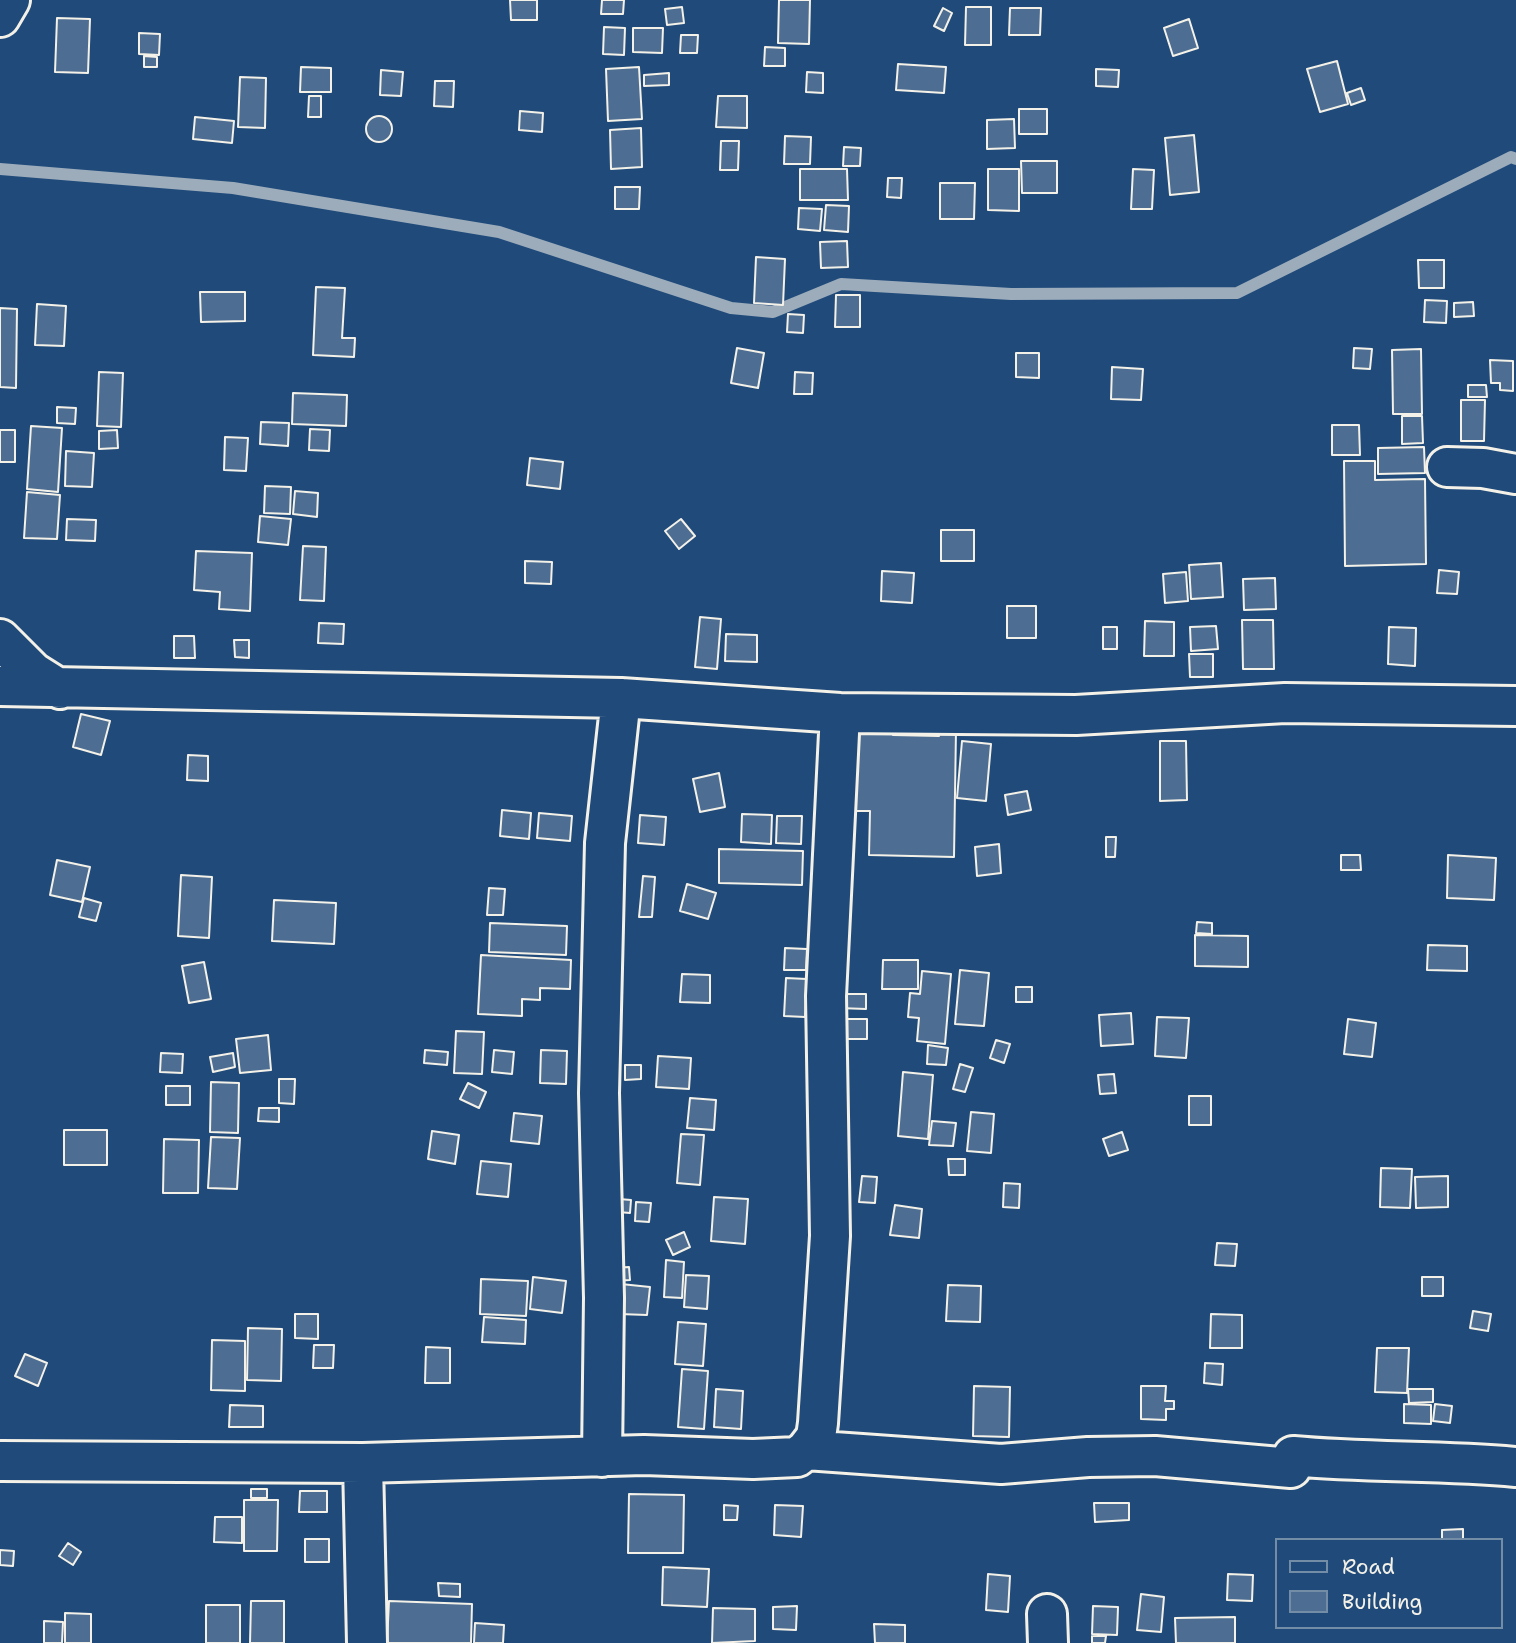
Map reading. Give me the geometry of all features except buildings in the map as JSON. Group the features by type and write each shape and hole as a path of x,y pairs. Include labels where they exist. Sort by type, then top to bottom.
{"street":[{"path":"0,17 10,0"},
{"path":"1447,467 1483,468 1516,474"},
{"path":"0,639 33,672 60,689"},
{"path":"0,686 621,698 840,713 1076,715 1285,703 1516,706"},
{"path":"602,1457 604,1298 599,1079 605,843 621,698"},
{"path":"0,1461 363,1463 644,1455 753,1459 797,1457 806,1450 816,1437 818,1423 830,1236 826,996 840,713"},
{"path":"806,1450 1001,1464 1088,1457 1155,1456 1292,1462 1457,1462 1516,1467"},
{"path":"363,1463 367,1643"}],"waterway":[{"path":"0,169 233,188 499,232 731,308 773,312 841,284 1011,294 1237,293 1511,157 1516,159"}]}
